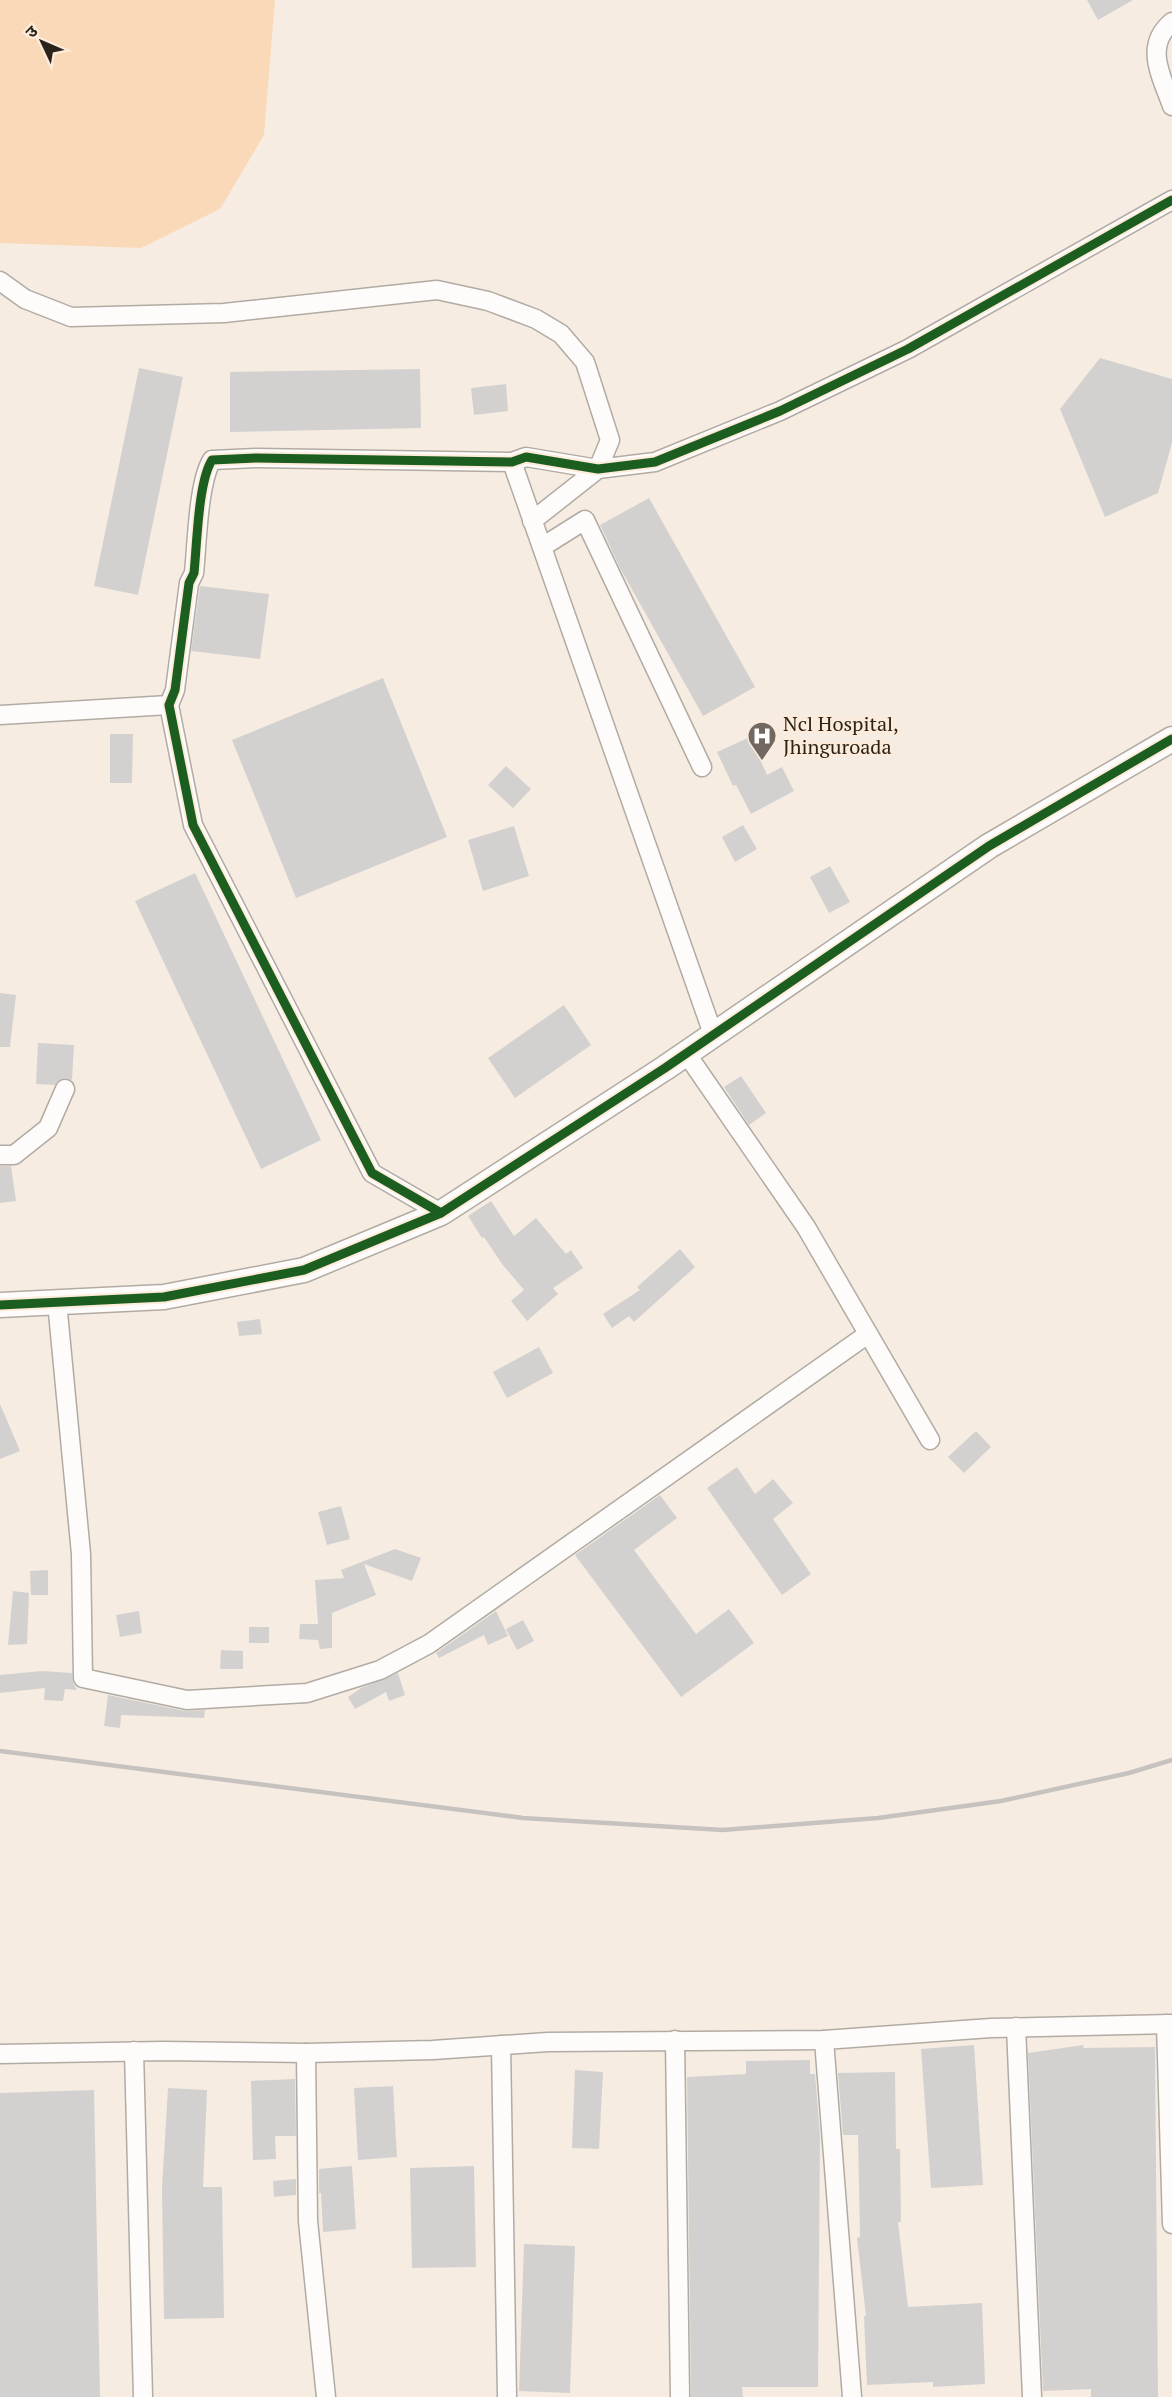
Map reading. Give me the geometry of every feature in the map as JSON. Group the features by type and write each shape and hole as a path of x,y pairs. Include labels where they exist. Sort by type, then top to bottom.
{"street":[{"path":"1172,22 1157,41 1156,60 1172,106"},
{"path":"441,1213 372,1173 194,825 169,705 175,690 189,583 194,573 204,484 208,466 212,460 256,458 512,462 526,457 598,469 655,462 780,411 908,349 1172,200"},
{"path":"0,281 25,298 71,317 224,313 437,290 488,301 536,319 561,334 585,362 610,440 598,469 532,522"},
{"path":"512,462 714,1034"},
{"path":"542,547 585,520 702,767"},
{"path":"0,715 169,705"},
{"path":"0,1305 164,1297 304,1270 441,1213 686,1053 988,846 1172,739"},
{"path":"686,1053 806,1227 930,1440"},
{"path":"0,1155 14,1155 48,1128 65,1089"},
{"path":"57,1302 81,1554 83,1678 187,1700 307,1693 380,1670 429,1644 868,1334"},
{"path":"0,2054 134,2051 306,2053 675,2040 824,2040 1016,2027 1169,2024 1172,2224"},
{"path":"1016,2027 1032,2397"},
{"path":"675,2040 680,2397"},
{"path":"824,2040 852,2397"},
{"path":"501,2045 507,2397"},
{"path":"134,2051 143,2397"},
{"path":"306,2053 308,2221 326,2397"}],"shaded area":[{"path":"0,0 275,0 264,135 220,209 141,248 0,243"}],"building":[{"path":"1087,0 1133,0 1098,20"},
{"path":"1100,358 1172,379 1172,443 1158,493 1105,517 1060,409"},
{"path":"139,368 183,377 138,595 94,586"},
{"path":"420,369 421,428 230,432 230,372"},
{"path":"506,384 508,411 474,415 471,388"},
{"path":"649,498 755,687 703,716 620,568 600,525"},
{"path":"200,586 269,594 260,659 191,651"},
{"path":"383,678 447,837 296,898 232,740"},
{"path":"110,734 133,734 132,783 110,783"},
{"path":"750,737 767,775 782,767 794,791 751,814 736,785 733,786 717,752"},
{"path":"506,766 531,789 513,808 488,785"},
{"path":"743,825 757,849 735,862 722,837"},
{"path":"514,826 529,876 483,891 468,840"},
{"path":"830,866 850,902 829,913 810,877"},
{"path":"195,873 321,1140 261,1169 135,901"},
{"path":"0,993 16,995 10,1047 0,1047"},
{"path":"564,1005 591,1045 515,1098 488,1058"},
{"path":"38,1043 74,1045 72,1080 64,1078 55,1085 36,1084"},
{"path":"741,1076 766,1113 749,1125 724,1087"},
{"path":"0,1166 11,1166 16,1201 0,1203"},
{"path":"491,1201 514,1236 536,1218 566,1254 571,1250 583,1268 553,1288 558,1294 527,1321 511,1301 524,1290 502,1264 484,1237 482,1238 468,1216"},
{"path":"680,1249 695,1267 634,1322 629,1316 612,1328 603,1314 640,1290 637,1287"},
{"path":"260,1319 262,1334 239,1336 237,1322"},
{"path":"539,1347 553,1373 507,1398 493,1372"},
{"path":"0,1404 20,1451 0,1459"},
{"path":"976,1431 991,1447 964,1473 948,1457"},
{"path":"737,1467 755,1494 773,1479 793,1503 773,1519 811,1574 782,1595 707,1488"},
{"path":"660,1495 677,1518 634,1550 696,1634 729,1609 754,1643 681,1697 575,1555"},
{"path":"341,1506 350,1539 327,1545 318,1512"},
{"path":"395,1549 421,1558 412,1581 364,1564 376,1595 332,1613 332,1648 320,1649 318,1640 299,1639 300,1624 318,1624 315,1580 344,1578 341,1570"},
{"path":"48,1570 48,1595 31,1595 30,1571"},
{"path":"13,1591 29,1593 27,1644 8,1645"},
{"path":"139,1611 142,1633 120,1637 116,1615"},
{"path":"496,1611 508,1636 488,1645 484,1635 439,1658 436,1653"},
{"path":"523,1620 534,1641 517,1650 506,1629"},
{"path":"249,1627 269,1627 269,1643 249,1643"},
{"path":"221,1650 243,1651 243,1669 220,1669"},
{"path":"42,1671 72,1673 73,1683 77,1690 65,1689 63,1701 44,1700 45,1688 0,1693 0,1675"},
{"path":"398,1673 405,1695 389,1701 386,1692 355,1709 348,1697 361,1688"},
{"path":"108,1695 185,1711 205,1710 204,1718 121,1715 120,1728 104,1726"},
{"path":"974,2045 983,2185 931,2188 921,2049"},
{"path":"1084,2045 1083,2048 1155,2047 1158,2397 1091,2397 1091,2389 1043,2391 1028,2053"},
{"path":"810,2060 810,2074 815,2074 820,2136 818,2387 742,2387 743,2397 691,2397 687,2077 746,2074 746,2061"},
{"path":"575,2070 603,2072 599,2149 572,2148"},
{"path":"895,2072 896,2149 900,2149 901,2222 898,2222 908,2307 982,2303 985,2384 933,2387 933,2382 867,2385 864,2316 866,2316 857,2238 860,2237 858,2135 843,2135 838,2073"},
{"path":"295,2079 296,2136 275,2136 276,2159 253,2160 251,2081"},
{"path":"393,2086 397,2157 358,2160 354,2088"},
{"path":"168,2088 207,2090 203,2187 222,2187 224,2318 164,2319 162,2188"},
{"path":"94,2090 100,2397 0,2397 0,2093"},
{"path":"352,2166 356,2229 323,2232 319,2169"},
{"path":"474,2166 476,2267 412,2268 410,2168"},
{"path":"296,2179 296,2195 274,2197 273,2181"},
{"path":"524,2244 575,2246 570,2393 519,2391"}],"railway":[{"path":"0,1751 523,1818 723,1830 878,1818 1001,1801 1129,1773 1172,1760"}],"cycle path":[{"path":"441,1213 372,1173 193,825 169,705 175,690 189,583 194,573 201,498 207,470 212,460 256,458 512,462 526,457 598,469 655,462 780,411 908,349 1172,200"},
{"path":"0,1305 164,1297 304,1270 441,1213 665,1068 989,846 1172,739"}],"place":[{"name":"Ncl Hospital, Jhinguroada","path":"762,762"}]}
